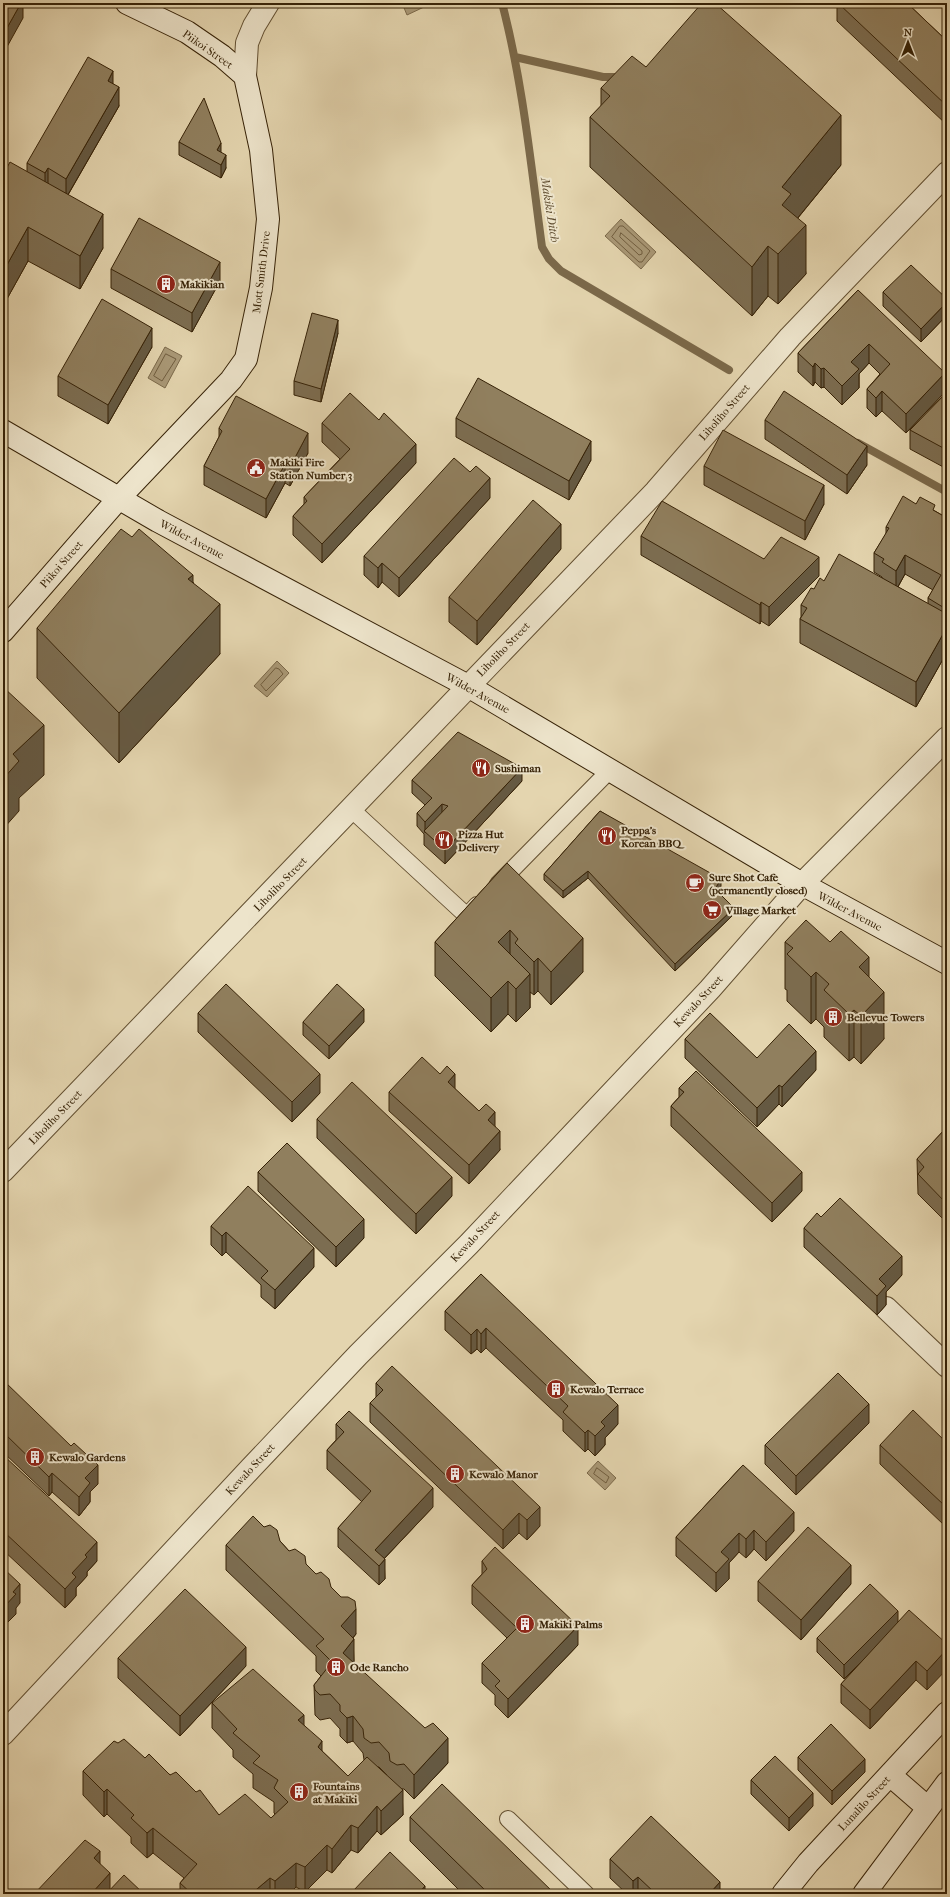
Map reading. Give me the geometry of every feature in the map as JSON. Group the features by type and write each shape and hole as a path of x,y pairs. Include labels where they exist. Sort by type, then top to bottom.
{"street":[{"name":"Piikoi Street","path":"127,3 187,32 222,56 245,76"},
{"name":"Mott Smith Drive","path":"120,498 231,380 246,359 261,288 268,219 261,150 245,76 247,43 254,26 268,3"},
{"name":"Liholiho Street","path":"3,1171 656,491 790,337 947,173"},
{"name":"Wilder Avenue","path":"3,431 165,524 468,686 802,884 947,963"},
{"name":"Piikoi Street","path":"3,631 120,498"},
{"name":"Kewalo Street","path":"3,1734 358,1355 469,1244 700,1000 802,884 947,738"},
{"path":"886,1308 947,1366"},
{"name":"Lunalilo Street","path":"783,1894 808,1863 947,1713"},
{"path":"890,1776 928,1808"},
{"path":"864,1894 947,1783"}],"lane":[{"path":"351,809 466,916 610,770"},
{"path":"508,1819 586,1894"}],"water":[{"path":"402,3 422,3 424,7 407,15"},
{"path":"621,219 656,252 641,269 605,236"},
{"path":"165,347 182,356 165,388 148,378"},
{"path":"277,661 289,673 267,697 254,686"},
{"path":"598,1461 616,1478 605,1490 587,1473"}],"building":[{"path":"3,3 21,3 3,35"},
{"path":"702,3 715,3 841,115 782,187 791,194 782,205 806,225 778,254 768,246 752,267 590,117 610,96 601,88 632,56 646,67"},
{"path":"838,3 907,3 947,41 947,106"},
{"path":"88,57 113,71 108,81 119,87 66,179 48,168 45,173 27,163"},
{"path":"204,98 221,143 217,150 226,155 221,165 179,142"},
{"path":"10,162 103,214 80,256 28,227 3,272 3,175"},
{"name":"Makikian","path":"139,218 220,262 192,313 111,269"},
{"path":"911,265 947,299 947,302 921,329 883,292"},
{"path":"858,290 945,373 906,414 882,391 876,398 867,389 890,364 869,344 851,362 859,369 842,386 824,368 821,369 815,363 813,367 798,353"},
{"path":"102,299 152,328 108,405 58,376"},
{"path":"312,313 338,320 321,389 294,381"},
{"path":"478,378 591,441 569,481 456,418"},
{"path":"784,391 867,446 847,475 765,420"},
{"path":"947,392 947,450 910,430"},
{"path":"350,393 379,420 384,413 416,444 322,544 293,516 307,501 304,497 350,449 322,423"},
{"name":"Makiki Fire Station Number 3","path":"236,396 308,433 290,467 285,464 266,499 204,466 222,431 219,428"},
{"path":"723,430 824,485 805,521 704,466"},
{"path":"454,458 470,472 476,466 490,478 399,578 382,563 378,568 364,556"},
{"path":"903,496 916,504 920,497 935,505 933,510 947,518 946,609 928,598 941,575 905,555 896,571 882,562 884,559 874,553 889,528 886,527"},
{"path":"533,500 561,524 477,621 449,597"},
{"path":"662,501 764,559 781,537 819,557 769,607 761,602 760,605 641,536"},
{"path":"121,529 132,537 139,529 193,575 188,579 220,604 119,713 37,628"},
{"path":"839,554 947,614 947,627 916,682 800,619 807,608 801,605 811,588 814,589 820,578 824,581"},
{"path":"3,687 44,725 13,754 19,761 3,779"},
{"path":"458,732 522,768 445,850 424,831 448,806 442,804 425,822 417,813 432,798 412,780"},
{"path":"600,811 721,879 715,889 734,908 675,964 588,871 563,891 544,874"},
{"path":"507,863 583,938 551,972 538,958 534,962 515,943 518,939 510,930 498,942 530,974 516,989 508,981 491,998 435,942"},
{"path":"806,920 830,942 841,931 869,957 859,967 884,992 861,1016 854,1010 849,1014 824,990 829,984 816,972 811,977 787,954 793,948 785,942"},
{"path":"226,984 320,1074 292,1102 198,1013"},
{"path":"337,984 364,1009 329,1046 303,1022"},
{"path":"710,1013 757,1058 789,1024 816,1051 782,1087 779,1085 757,1108 685,1039"},
{"path":"422,1057 440,1074 447,1066 455,1074 448,1082 479,1111 486,1104 495,1112 488,1120 500,1131 469,1165 389,1092"},
{"path":"696,1071 802,1172 772,1203 671,1106 684,1092 679,1088"},
{"path":"352,1082 452,1177 416,1214 317,1119"},
{"path":"947,1127 946,1203 918,1174 924,1167 917,1159"},
{"path":"287,1143 364,1219 336,1247 258,1172"},
{"path":"248,1186 314,1248 275,1290 261,1278 268,1271 226,1232 222,1236 211,1226"},
{"path":"840,1198 902,1256 879,1279 886,1286 877,1296 804,1228 817,1213 821,1217"},
{"path":"481,1274 618,1405 601,1422 605,1426 595,1436 588,1430 585,1433 563,1412 568,1406 486,1328 481,1334 477,1329 471,1335 445,1311"},
{"name":"Kewalo Manor","path":"392,1366 540,1507 527,1520 519,1513 503,1530 370,1403 383,1390 376,1383"},
{"path":"838,1373 869,1404 796,1476 765,1445"},
{"path":"3,1380 71,1446 74,1443 98,1465 85,1478 90,1483 79,1497 52,1473 49,1477 3,1432"},
{"path":"913,1410 945,1441 947,1439 947,1502 944,1505 880,1445"},
{"path":"349,1411 433,1488 375,1550 385,1559 379,1566 338,1528 371,1491 327,1450 344,1432 336,1424"},
{"path":"3,1455 97,1542 85,1555 87,1557 72,1573 76,1577 65,1589 3,1531"},
{"path":"743,1465 794,1512 766,1542 754,1530 746,1539 739,1533 721,1552 729,1559 716,1573 676,1537"},
{"path":"253,1516 264,1527 270,1525 277,1530 280,1541 289,1551 295,1549 305,1556 306,1564 316,1574 321,1572 329,1579 331,1587 341,1597 348,1597 355,1601 356,1609 341,1626 354,1639 343,1653 425,1728 433,1723 448,1738 414,1775 404,1764 397,1765 390,1761 389,1753 379,1742 371,1743 364,1738 363,1729 353,1716 347,1718 340,1711 340,1705 330,1694 320,1695 315,1690 314,1685 332,1662 316,1646 324,1639 226,1545"},
{"path":"808,1527 851,1565 801,1620 758,1581"},
{"name":"Makiki Palms","path":"495,1547 578,1626 508,1699 495,1686 500,1681 482,1663 517,1628 472,1585 487,1569 482,1561"},
{"path":"3,1568 20,1584 13,1592 16,1594 3,1608"},
{"path":"870,1584 898,1611 844,1665 817,1638"},
{"path":"185,1589 246,1647 180,1716 118,1658"},
{"path":"909,1610 947,1644 947,1649 927,1671 916,1661 870,1710 841,1684"},
{"name":"Fountains at Makiki","path":"253,1669 304,1715 298,1720 322,1741 318,1747 348,1776 367,1757 403,1790 381,1811 377,1806 358,1828 351,1825 332,1849 327,1845 305,1867 296,1863 275,1881 270,1878 251,1894 192,1894 180,1883 197,1864 153,1828 147,1833 131,1818 134,1815 107,1789 104,1792 83,1771 114,1741 118,1743 124,1739 145,1758 149,1754 170,1775 176,1772 196,1792 200,1790 219,1815 245,1794 271,1818 288,1802 274,1788 278,1780 253,1763 260,1756 233,1733 237,1729 212,1703"},
{"path":"831,1724 865,1759 832,1791 798,1757"},
{"path":"775,1756 813,1793 789,1818 751,1780"},
{"path":"442,1784 555,1894 489,1894 410,1817"},
{"path":"651,1816 720,1882 709,1894 656,1894 638,1877 633,1881 610,1859"},
{"path":"85,1840 100,1851 94,1858 110,1873 91,1894 34,1894"},
{"path":"390,1852 425,1886 418,1894 356,1894 353,1891"},
{"path":"124,1875 144,1894 106,1894"}],"waterway":[{"name":"Makiki Ditch","path":"502,3 516,63 542,247 549,259 561,271 729,370"},
{"path":"709,10 722,3"},
{"path":"515,57 603,77 622,77"},
{"name":"Makiki Ditch","path":"858,443 947,492"}],"place":[{"name":"Makikian","path":"166,284"},
{"name":"Makiki Fire Station Number 3","path":"256,468"},
{"name":"Sushiman","path":"481,768"},
{"name":"Peppa's Korean BBQ","path":"607,836"},
{"name":"Pizza Hut Delivery","path":"444,840"},
{"name":"Sure Shot Cafe (permanently closed)","path":"695,883"},
{"name":"Village Market","path":"712,910"},
{"name":"Bellevue Towers","path":"833,1017"},
{"name":"Kewalo Terrace","path":"556,1389"},
{"name":"Kewalo Gardens","path":"35,1457"},
{"name":"Kewalo Manor","path":"455,1474"},
{"name":"Makiki Palms","path":"525,1624"},
{"name":"Ode Rancho","path":"336,1667"},
{"name":"Fountains at Makiki","path":"299,1792"}]}
